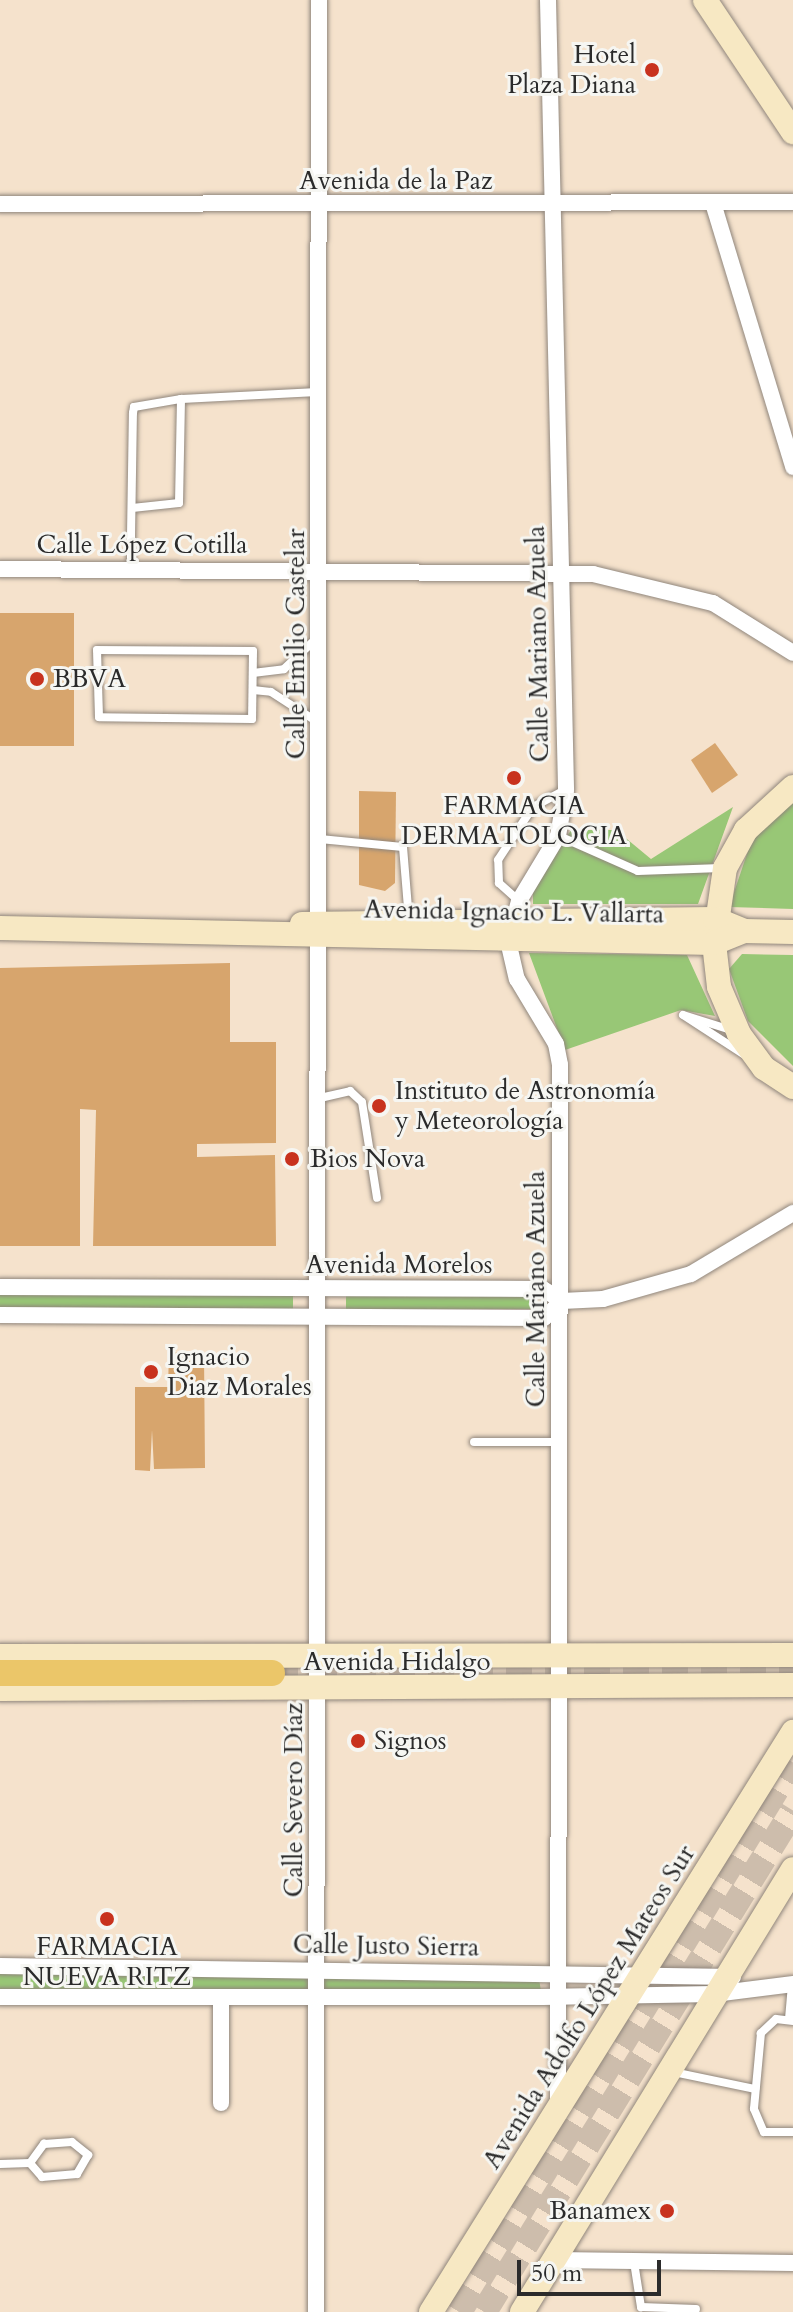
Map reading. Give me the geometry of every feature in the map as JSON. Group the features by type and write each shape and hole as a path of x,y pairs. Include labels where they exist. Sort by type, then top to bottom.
{"main road":[{"path":"705,0 793,132"},
{"path":"793,787 746,830 725,868 715,931 719,987 739,1034 764,1068 793,1087"},
{"name":"Avenida Ignacio L. Vallarta","path":"320,928 409,920 793,932"},
{"name":"Avenida Ignacio L. Vallarta","path":"0,928 320,928 512,921"},
{"name":"Avenida Hidalgo","path":"0,1656 793,1655"},
{"path":"0,1673 272,1673"},
{"name":"Avenida Hidalgo","path":"0,1689 557,1691 793,1685"},
{"name":"Avenida Adolfo López Mateos Sur","path":"431,2312 793,1732"},
{"path":"522,2312 793,1869"}],"street":[{"name":"Calle Emilio Castelar","path":"319,0 320,1288"},
{"name":"Calle Mariano Azuela","path":"548,0 550,204 566,790 558,836 512,921 517,979 556,1044 560,1065 562,1301 557,1655 558,2112"},
{"name":"Avenida de la Paz","path":"0,204 793,202"},
{"path":"713,203 793,467"},
{"name":"Calle López Cotilla","path":"0,569 560,571 653,583 713,603 793,653"},
{"path":"562,1301 618,1296 691,1274 793,1213"},
{"name":"Avenida Morelos","path":"0,1287 543,1289 562,1301 544,1318 0,1315"},
{"name":"Calle Severo Díaz","path":"316,2312 320,1288"},
{"name":"Calle Justo Sierra","path":"0,1966 317,1967 559,1974 636,1985 792,1984"},
{"name":"Calle Justo Sierra","path":"0,1997 559,1997 636,1985 720,1985"},
{"path":"221,1998 221,2103"},
{"path":"554,2260 793,2263"}],"lane":[{"path":"131,569 134,407 181,399 319,392"},
{"path":"132,508 179,503 181,399"},
{"path":"253,673 284,669 320,635"},
{"path":"97,650 253,651 253,690 252,719 99,717 97,650"},
{"path":"253,690 271,692 320,724"},
{"path":"512,921 499,883 498,860 533,807 566,790"},
{"path":"558,836 638,871 725,868"},
{"path":"320,839 403,847 409,920"},
{"path":"739,1034 683,1015 764,1068"},
{"path":"320,1098 350,1091 362,1102 377,1198"},
{"path":"474,1442 560,1442"},
{"path":"792,1984 791,2020 765,2024 755,2089 756,2121 764,2132 793,2132"},
{"path":"668,2071 755,2089"},
{"path":"72,2142 88,2155 77,2174 42,2177 30,2163 44,2144 72,2142"},
{"path":"0,2164 30,2163"},
{"path":"634,2261 641,2307 696,2309"}],"green space":[{"path":"793,802 793,909 729,907 752,839"},
{"path":"733,807 698,904 533,904 533,891 571,830 616,830 651,859"},
{"path":"529,953 687,955 715,1016 681,1010 565,1050"},
{"path":"742,954 793,955 793,1066 748,1021 729,969"},
{"path":"0,1292 293,1293 293,1309 0,1308"},
{"path":"531,1295 531,1309 346,1309 346,1296"},
{"path":"0,1966 538,1973 542,1997 0,1997"}],"building":[{"name":"BBVA","path":"0,613 74,613 74,746 0,746"},
{"path":"715,743 738,775 712,793 691,760"},
{"path":"359,791 396,792 395,883 385,891 359,885"},
{"path":"230,963 230,1042 276,1042 276,1143 197,1144 197,1157 275,1155 276,1246 93,1246 96,1110 80,1109 80,1246 0,1246 0,968"},
{"path":"169,1352 204,1353 205,1468 154,1469 152,1430 150,1471 135,1470 135,1387 168,1387"}],"tunnel":[{"path":"272,1673 793,1670"},
{"path":"459,2312 793,1762"},
{"path":"484,2312 793,1811"}],"place":[{"name":"Hotel Plaza Diana","path":"652,70"},
{"name":"BBVA","path":"37,679"},
{"name":"FARMACIA DERMATOLOGIA","path":"514,778"},
{"name":"Instituto de Astronomía y Meteorología","path":"379,1106"},
{"name":"Bios Nova","path":"292,1159"},
{"name":"Ignacio Diaz Morales","path":"151,1372"},
{"name":"Signos","path":"358,1741"},
{"name":"FARMACIA NUEVA RITZ","path":"107,1919"},
{"name":"Banamex","path":"667,2211"}]}
